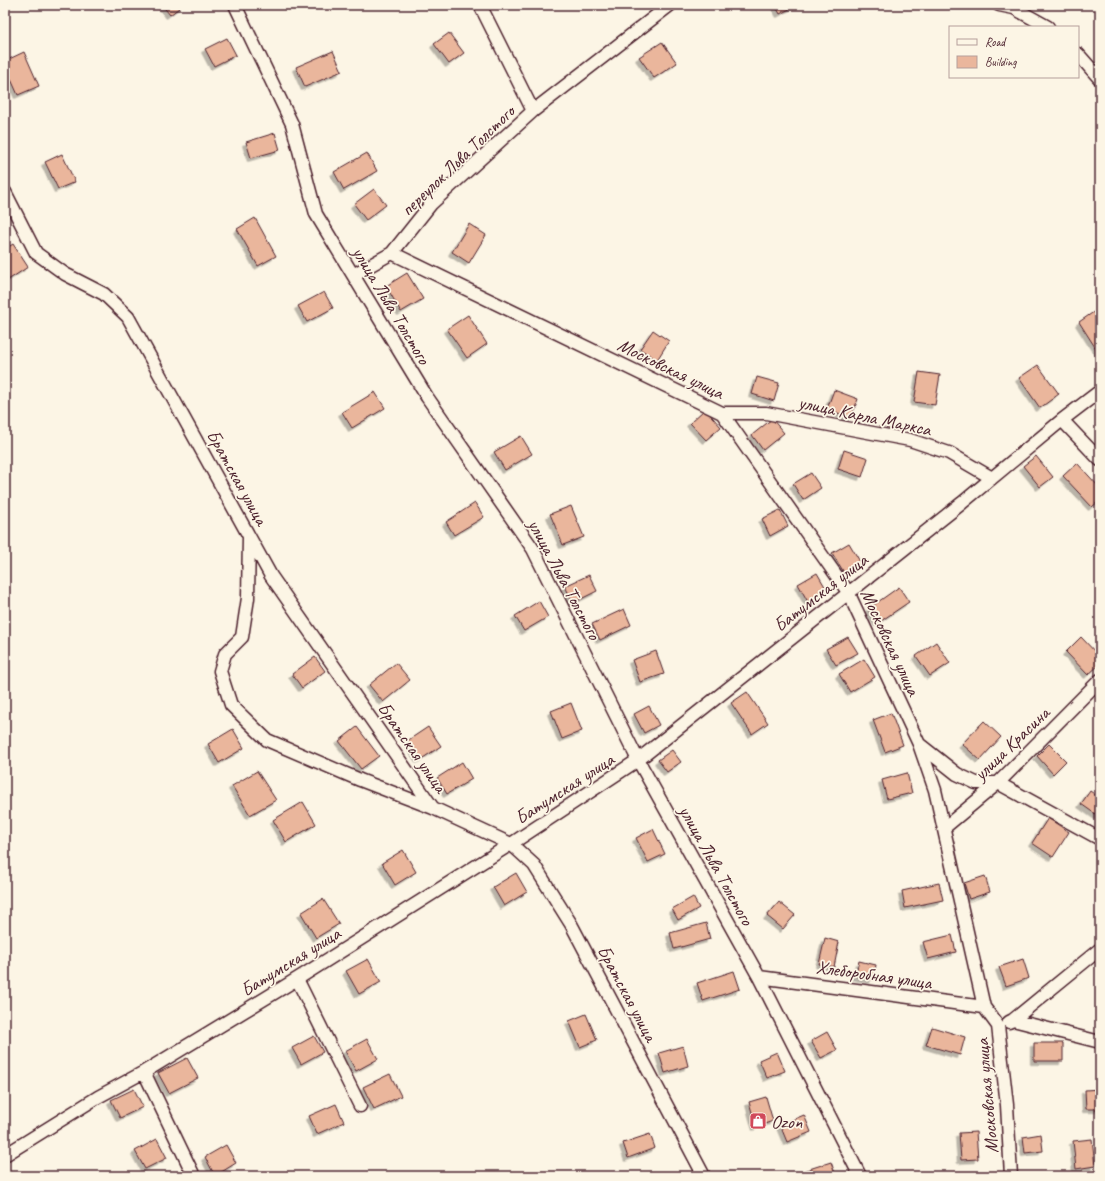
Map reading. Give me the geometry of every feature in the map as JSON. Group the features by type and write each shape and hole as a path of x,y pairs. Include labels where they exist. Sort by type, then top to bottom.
{"street":[{"name":"улица Льва Толстого","path":"235,5 292,124 316,214 427,397 533,549 638,760 759,977 860,1176"},
{"name":"переулок Льва Толстого","path":"480,5 533,112"},
{"name":"переулок Льва Толстого","path":"392,253 431,204 533,112 670,5"},
{"path":"999,5 1014,8 1046,26"},
{"path":"1079,55 1100,79"},
{"name":"Братская улица","path":"5,192 36,253 65,274 104,294 128,317 271,576 433,808 511,844 534,865 571,924 704,1176"},
{"path":"353,275 392,253"},
{"name":"Московская улица","path":"392,253 722,413 848,592 919,744 935,790 984,1007 998,1026 1007,1106 1011,1176"},
{"name":"Батумская улица","path":"5,1155 98,1097 144,1072 297,979 511,844 638,760 1100,391"},
{"name":"улица Карла Маркса","path":"722,413 766,413 910,440 948,453 992,478"},
{"path":"1062,420 1100,460"},
{"path":"249,536 248,598 242,636 225,654 220,671 231,705 267,740 360,780 433,808"},
{"name":"улица Красина","path":"944,828 998,783 1100,680"},
{"path":"919,744 957,774 976,783 998,783 1100,838"},
{"path":"998,1026 1013,1020 1100,949"},
{"name":"Хлеборобная улица","path":"759,977 984,1007"},
{"path":"297,979 360,1106"},
{"path":"1013,1020 1100,1042"},
{"path":"144,1072 194,1176"}],"building":[{"path":"162,5 183,5 170,15"},
{"path":"775,5 797,5 780,14"},
{"path":"449,33 464,53 449,64 434,44"},
{"path":"227,38 236,55 214,66 205,49"},
{"path":"662,42 677,63 654,78 639,57"},
{"path":"333,51 342,71 305,87 296,67"},
{"path":"24,52 39,86 18,95 5,66 5,61"},
{"path":"275,133 280,150 251,158 246,142"},
{"path":"367,153 377,171 344,190 334,172"},
{"path":"62,154 75,182 58,189 45,162"},
{"path":"374,189 386,205 366,220 354,204"},
{"path":"255,218 276,256 258,266 237,229"},
{"path":"469,224 486,235 469,263 452,252"},
{"path":"13,244 28,267 5,282 5,249"},
{"path":"407,273 423,299 401,312 386,286"},
{"path":"324,292 333,308 307,322 298,306"},
{"path":"1098,309 1100,312 1100,355 1079,322"},
{"path":"468,315 487,344 467,358 447,329"},
{"path":"653,330 669,341 657,360 640,349"},
{"path":"1038,365 1059,394 1040,408 1019,378"},
{"path":"919,372 940,375 935,405 914,402"},
{"path":"757,377 779,383 774,401 752,394"},
{"path":"834,390 858,399 851,418 827,409"},
{"path":"375,392 385,408 352,428 342,412"},
{"path":"705,409 721,427 706,440 690,423"},
{"path":"772,419 784,433 763,450 752,435"},
{"path":"521,436 532,454 505,470 494,452"},
{"path":"844,450 868,458 862,477 838,469"},
{"path":"1036,456 1053,477 1040,487 1023,466"},
{"path":"1077,463 1100,488 1100,500 1092,507 1063,476"},
{"path":"811,473 821,488 803,500 793,484"},
{"path":"475,503 484,517 454,535 446,522"},
{"path":"571,506 584,537 563,545 550,514"},
{"path":"780,510 788,526 770,536 762,519"},
{"path":"849,543 862,565 845,574 832,553"},
{"path":"817,573 827,590 808,602 798,584"},
{"path":"589,575 597,591 573,603 565,586"},
{"path":"899,587 909,602 878,623 868,609"},
{"path":"539,601 548,617 524,631 515,616"},
{"path":"624,609 631,625 600,640 592,624"},
{"path":"848,637 858,653 836,665 826,649"},
{"path":"1081,637 1100,657 1100,664 1088,675 1066,652"},
{"path":"936,642 950,663 930,676 916,656"},
{"path":"656,651 664,674 640,682 632,660"},
{"path":"315,657 325,671 302,688 292,674"},
{"path":"864,659 875,677 850,692 839,674"},
{"path":"396,663 410,680 383,702 369,685"},
{"path":"747,692 768,723 752,734 731,703"},
{"path":"571,703 582,731 562,739 551,711"},
{"path":"649,706 659,725 644,733 634,714"},
{"path":"891,713 903,745 885,752 873,720"},
{"path":"984,721 1001,737 980,760 962,744"},
{"path":"357,727 379,756 361,769 339,741"},
{"path":"428,727 441,746 420,760 407,741"},
{"path":"233,729 244,748 219,763 208,744"},
{"path":"1049,744 1066,761 1053,774 1037,756"},
{"path":"672,750 681,762 667,772 658,760"},
{"path":"462,762 472,779 447,794 437,778"},
{"path":"257,771 276,800 250,815 232,786"},
{"path":"907,773 912,793 887,799 882,780"},
{"path":"1090,791 1100,798 1100,813 1098,816 1081,804"},
{"path":"303,802 316,824 286,842 273,820"},
{"path":"1048,818 1069,832 1053,857 1032,843"},
{"path":"653,829 665,854 648,862 636,838"},
{"path":"403,850 416,872 395,885 382,863"},
{"path":"516,873 527,892 504,906 493,887"},
{"path":"985,876 990,892 969,899 964,883"},
{"path":"939,883 943,900 905,908 902,891"},
{"path":"693,897 699,908 678,920 672,909"},
{"path":"323,899 339,924 316,938 301,913"},
{"path":"779,902 795,915 783,929 767,916"},
{"path":"706,923 710,939 674,949 670,933"},
{"path":"952,935 956,952 928,959 923,942"},
{"path":"825,938 839,942 834,967 819,964"},
{"path":"368,959 381,982 359,994 346,971"},
{"path":"1023,959 1029,978 1006,986 999,967"},
{"path":"859,961 876,965 873,980 855,976"},
{"path":"734,971 740,989 703,1001 697,983"},
{"path":"586,1014 597,1040 580,1047 569,1021"},
{"path":"932,1027 965,1037 960,1055 926,1045"},
{"path":"827,1032 837,1050 821,1058 811,1041"},
{"path":"314,1036 323,1052 301,1064 292,1048"},
{"path":"367,1039 378,1059 356,1071 345,1051"},
{"path":"1034,1043 1063,1043 1063,1061 1034,1061"},
{"path":"683,1046 688,1066 665,1073 659,1053"},
{"path":"777,1052 785,1071 767,1078 759,1060"},
{"path":"187,1058 198,1078 169,1093 158,1073"},
{"path":"390,1074 401,1096 374,1109 363,1087"},
{"path":"134,1089 143,1107 120,1118 111,1100"},
{"path":"1100,1089 1100,1109 1086,1109 1085,1090"},
{"path":"766,1097 773,1121 756,1127 749,1102"},
{"path":"336,1104 344,1122 317,1134 309,1116"},
{"path":"804,1115 811,1132 787,1142 780,1125"},
{"path":"976,1132 978,1159 961,1160 959,1133"},
{"path":"650,1134 655,1148 628,1158 623,1143"},
{"path":"1041,1134 1043,1151 1025,1153 1023,1137"},
{"path":"157,1139 167,1158 145,1169 135,1151"},
{"path":"1092,1139 1095,1166 1076,1169 1073,1141"},
{"path":"226,1145 236,1163 215,1176 205,1157"},
{"path":"831,1162 836,1176 805,1176 803,1171"}],"place":[{"name":"Ozon","path":"758,1121"}]}
